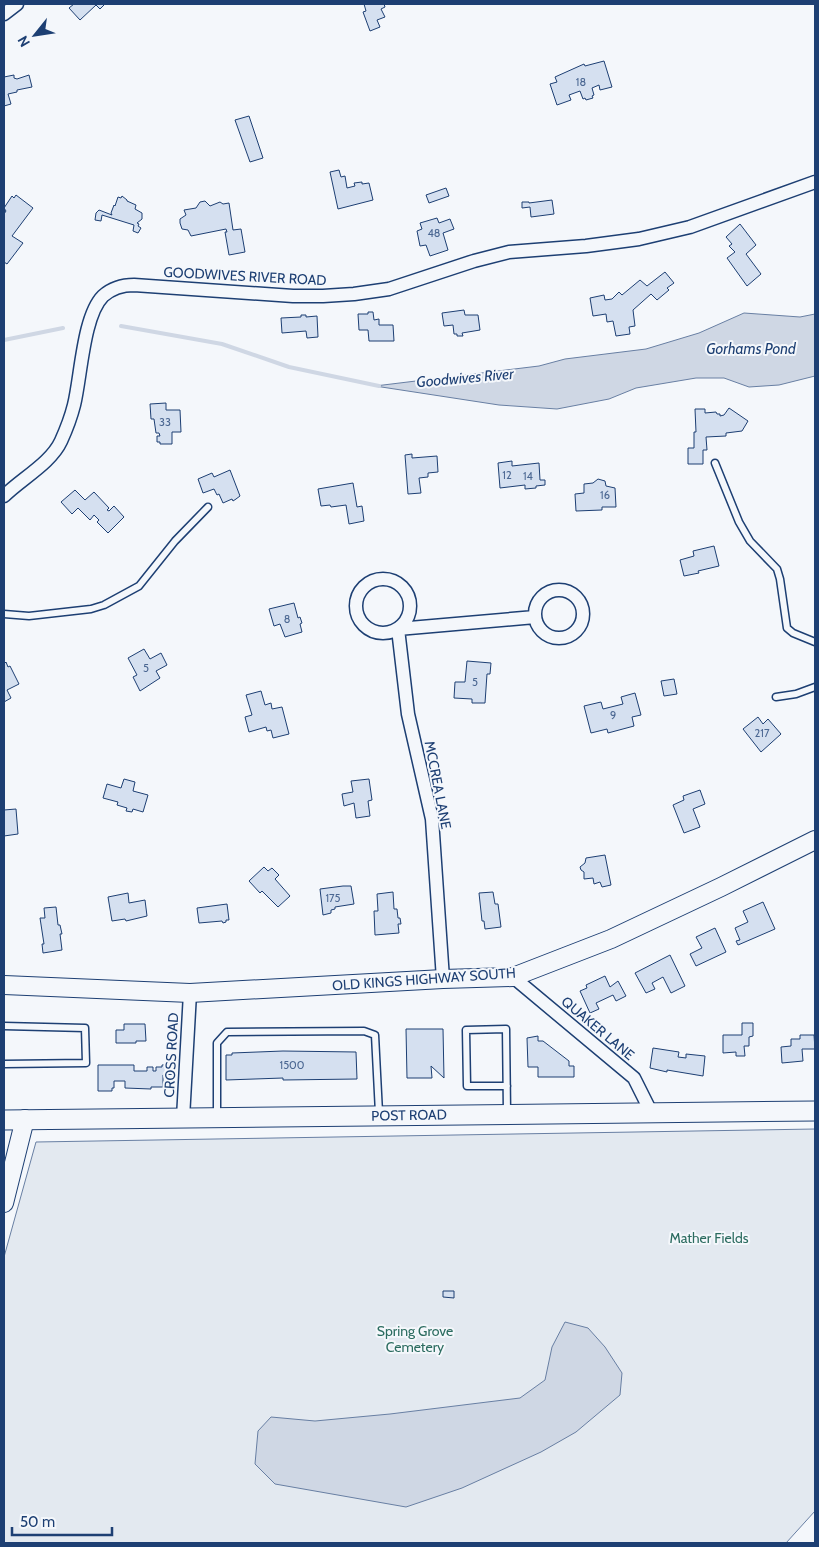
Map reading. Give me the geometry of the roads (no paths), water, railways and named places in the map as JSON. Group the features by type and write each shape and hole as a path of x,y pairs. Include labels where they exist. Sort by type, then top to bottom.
{"main road":[{"name":"POST ROAD","path":"4,1120 815,1111"}],"street":[{"path":"4,14 18,4"},
{"name":"GOODWIVES RIVER ROAD","path":"4,496 45,461 61,443 74,406 90,322 102,297 110,290 134,284 293,296 323,296 389,289 474,260 509,252 586,246 638,239 690,227 815,182"},
{"path":"398,629 405,622 410,612 410,601 404,588 399,583 389,579 378,578 368,582 360,590 356,599 356,610 359,620 367,628 377,633 387,633 398,629 535,617"},
{"name":"MCCREA LANE","path":"398,629 408,714 432,819 443,979"},
{"name":"OLD KINGS HIGHWAY SOUTH","path":"4,985 190,993 513,977 611,939 815,840"},
{"name":"QUAKER LANE","path":"513,977 634,1078 651,1112"},
{"name":"CROSS ROAD","path":"183,1118 190,993"},
{"path":"4,1203 25,1119"}],"lane":[{"path":"714,463 738,522 750,541 777,569 787,628 793,634 815,642"},
{"path":"4,614 29,616 91,609 104,605 139,586 175,541 208,507"},
{"path":"776,697 796,694 815,687"},
{"path":"4,1026 85,1028 86,1063 4,1064"},
{"path":"507,1086 467,1086 466,1030 506,1030 507,1086 507,1114"},
{"path":"217,1117 217,1043 227,1032 364,1031 375,1035 379,1115"}],"water":[{"name":"Gorhams Pond","path":"744,313 800,317 815,314 815,376 779,385 749,387 724,378 696,378 636,388 609,399 557,409 499,405 375,386 539,366 565,359 646,349 699,333"},
{"path":"565,1322 588,1328 605,1347 622,1373 620,1395 576,1432 541,1452 462,1488 406,1507 275,1484 255,1464 258,1431 271,1417 315,1421 520,1398 545,1380 552,1347"}],"waterway":[{"name":"Goodwives River","path":"121,326 222,344 289,367 379,386"},
{"name":"Goodwives River","path":"4,340 63,328"}],"park label":[{"name":"Mather Fields","path":"709,1238"},
{"name":"Spring Grove Cemetery","path":"415,1339"}]}
